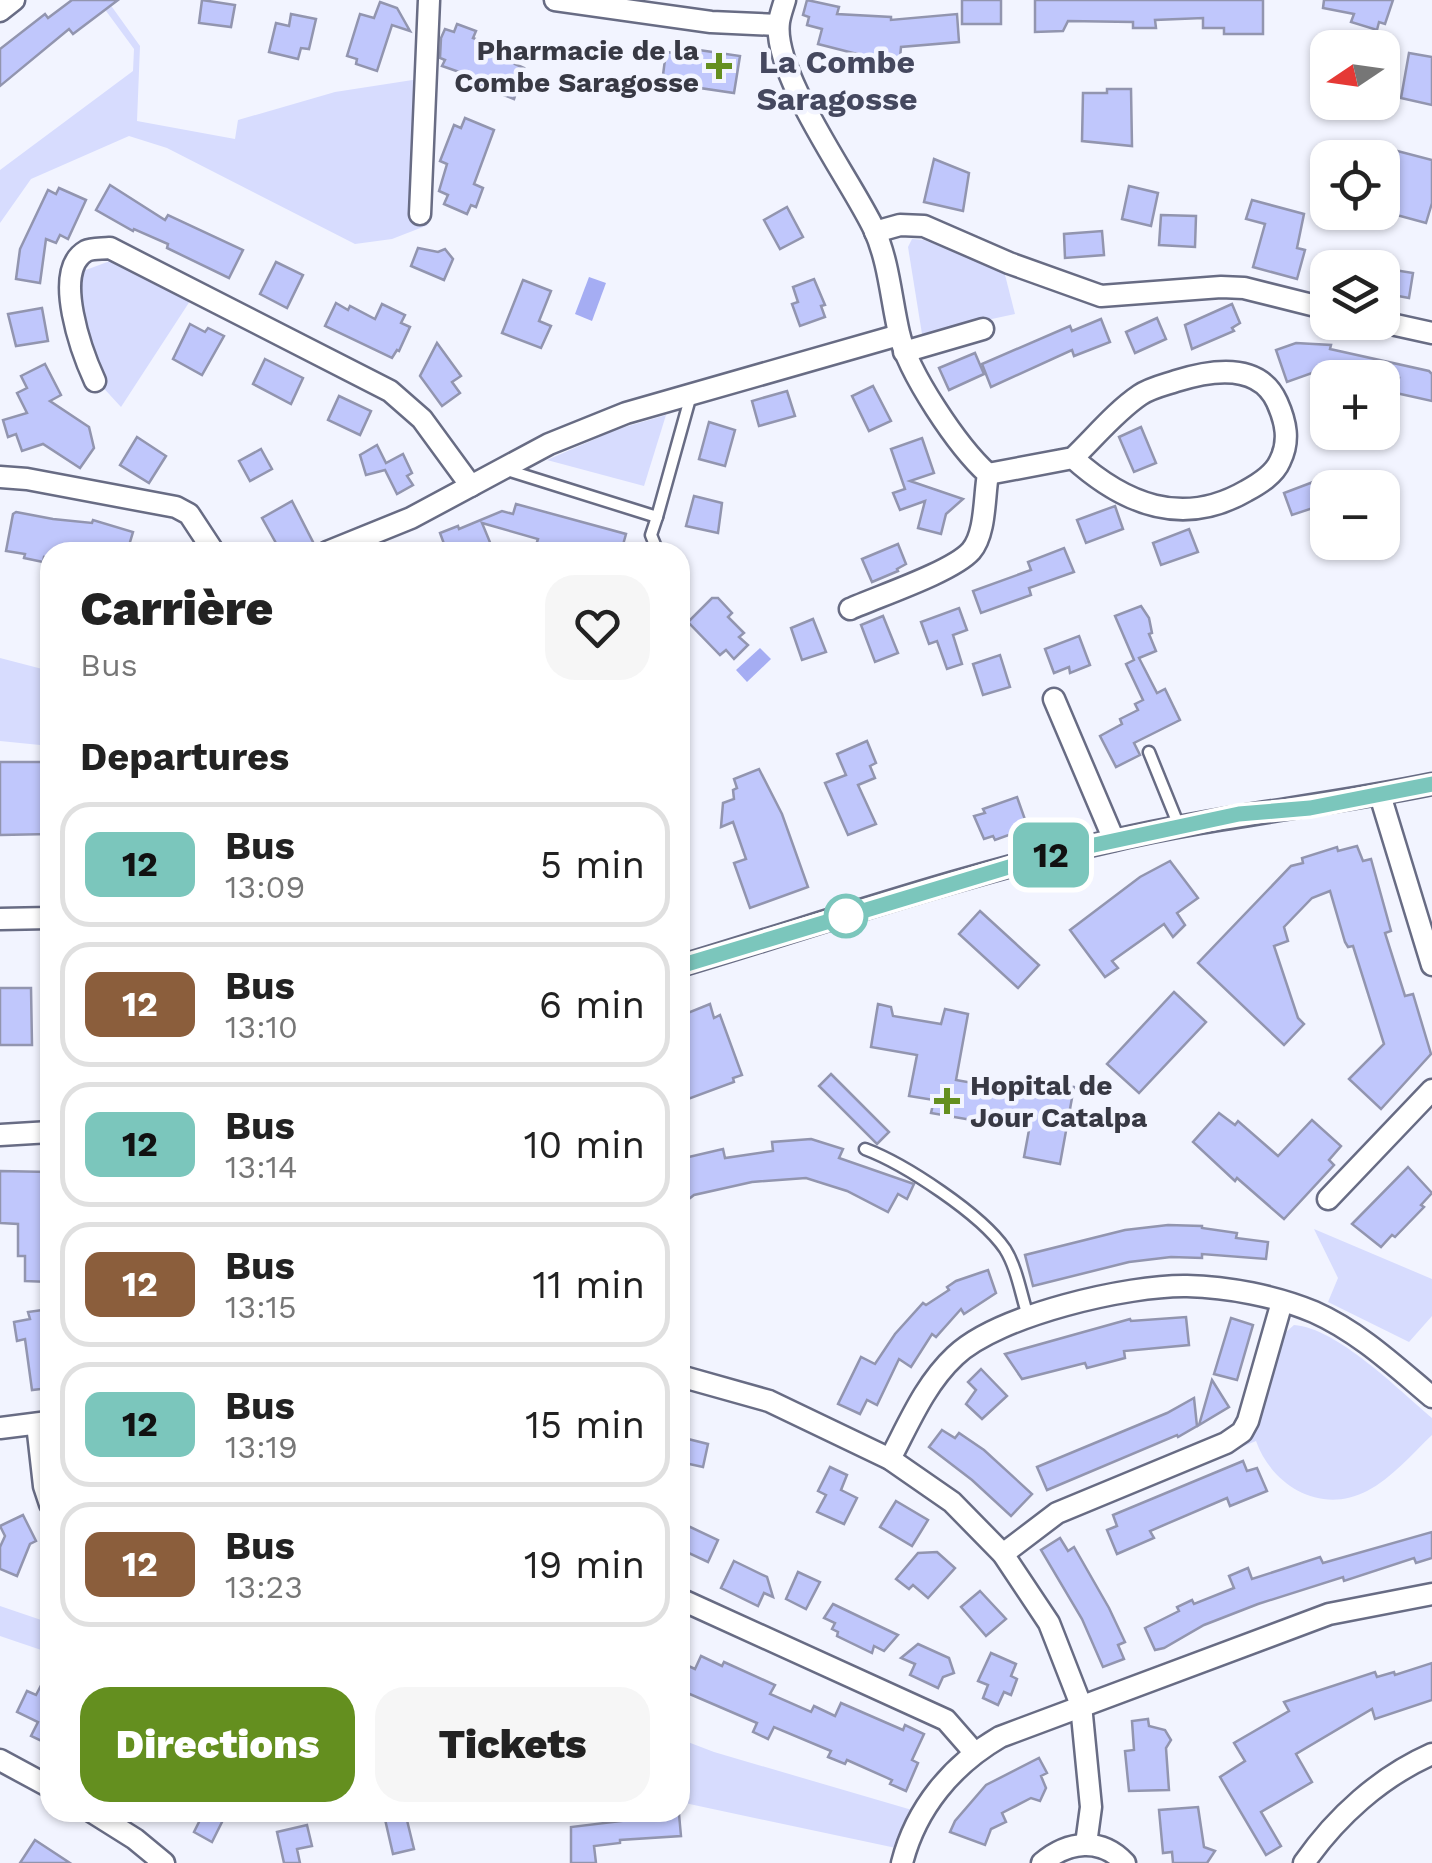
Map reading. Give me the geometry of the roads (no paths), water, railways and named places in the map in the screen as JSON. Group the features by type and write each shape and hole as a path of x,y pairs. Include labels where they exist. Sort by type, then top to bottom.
{"street":[{"path":"0,11 14,0"},
{"path":"420,214 429,0"},
{"path":"555,0 711,22 778,26"},
{"path":"785,0 778,26 799,98 875,232 891,284 902,343 950,431 988,474"},
{"path":"875,232 900,225 924,226 1101,296 1222,287 1244,288 1310,304"},
{"path":"95,381 75,331 71,309 74,272 78,258 88,249 110,248 403,399 470,486"},
{"path":"1400,326 1432,333"},
{"path":"352,542 411,518 500,468 626,412 902,343 983,329"},
{"path":"988,474 1073,458 1144,392 1196,375 1244,373 1272,391 1287,430 1279,465 1261,483 1207,510 1153,506 1134,500 1093,476 1073,458"},
{"path":"850,608 950,565 972,550 979,532 988,474"},
{"path":"0,478 28,479 176,507 189,514 207,542"},
{"path":"1054,699 1114,840"},
{"path":"690,963 1015,864 1114,840 1432,784"},
{"path":"1380,794 1432,965"},
{"path":"0,919 40,918"},
{"path":"1328,1199 1432,1090"},
{"path":"0,1135 40,1133"},
{"path":"890,1460 934,1380 957,1354 986,1334 1028,1316 1158,1287 1226,1290 1314,1312 1351,1332 1432,1397"},
{"path":"1003,1554 1057,1513 1226,1443 1242,1432 1282,1302"},
{"path":"690,1379 769,1400 890,1460 952,1502 1003,1554 1049,1623 1081,1705 1092,1807 1086,1844"},
{"path":"0,1428 40,1423"},
{"path":"902,1863 912,1832 932,1796 974,1752 1000,1737 1329,1614 1432,1594"},
{"path":"690,1604 946,1720 974,1752"},
{"path":"1304,1863 1352,1806 1432,1754"},
{"path":"0,1760 40,1782"},
{"path":"108,1822 164,1863"},
{"path":"1042,1863 1055,1852 1086,1844 1103,1847 1125,1863"}],"lane":[{"path":"654,542 651,534 691,394"},
{"path":"500,468 657,517"},
{"path":"1149,752 1179,826"},
{"path":"865,1149 914,1171 994,1236 1012,1262 1028,1316"}],"water":[{"path":"589,277 606,283 592,321 575,314"},
{"path":"760,648 771,659 747,682 736,670"}],"place":[{"name":"Pharmacie de la Combe Saragosse","path":"719,66"},
{"name":"Hopital de Jour Catalpa","path":"947,1101"}],"district":[{"name":"La Combe Saragosse","path":"837,80"}]}
